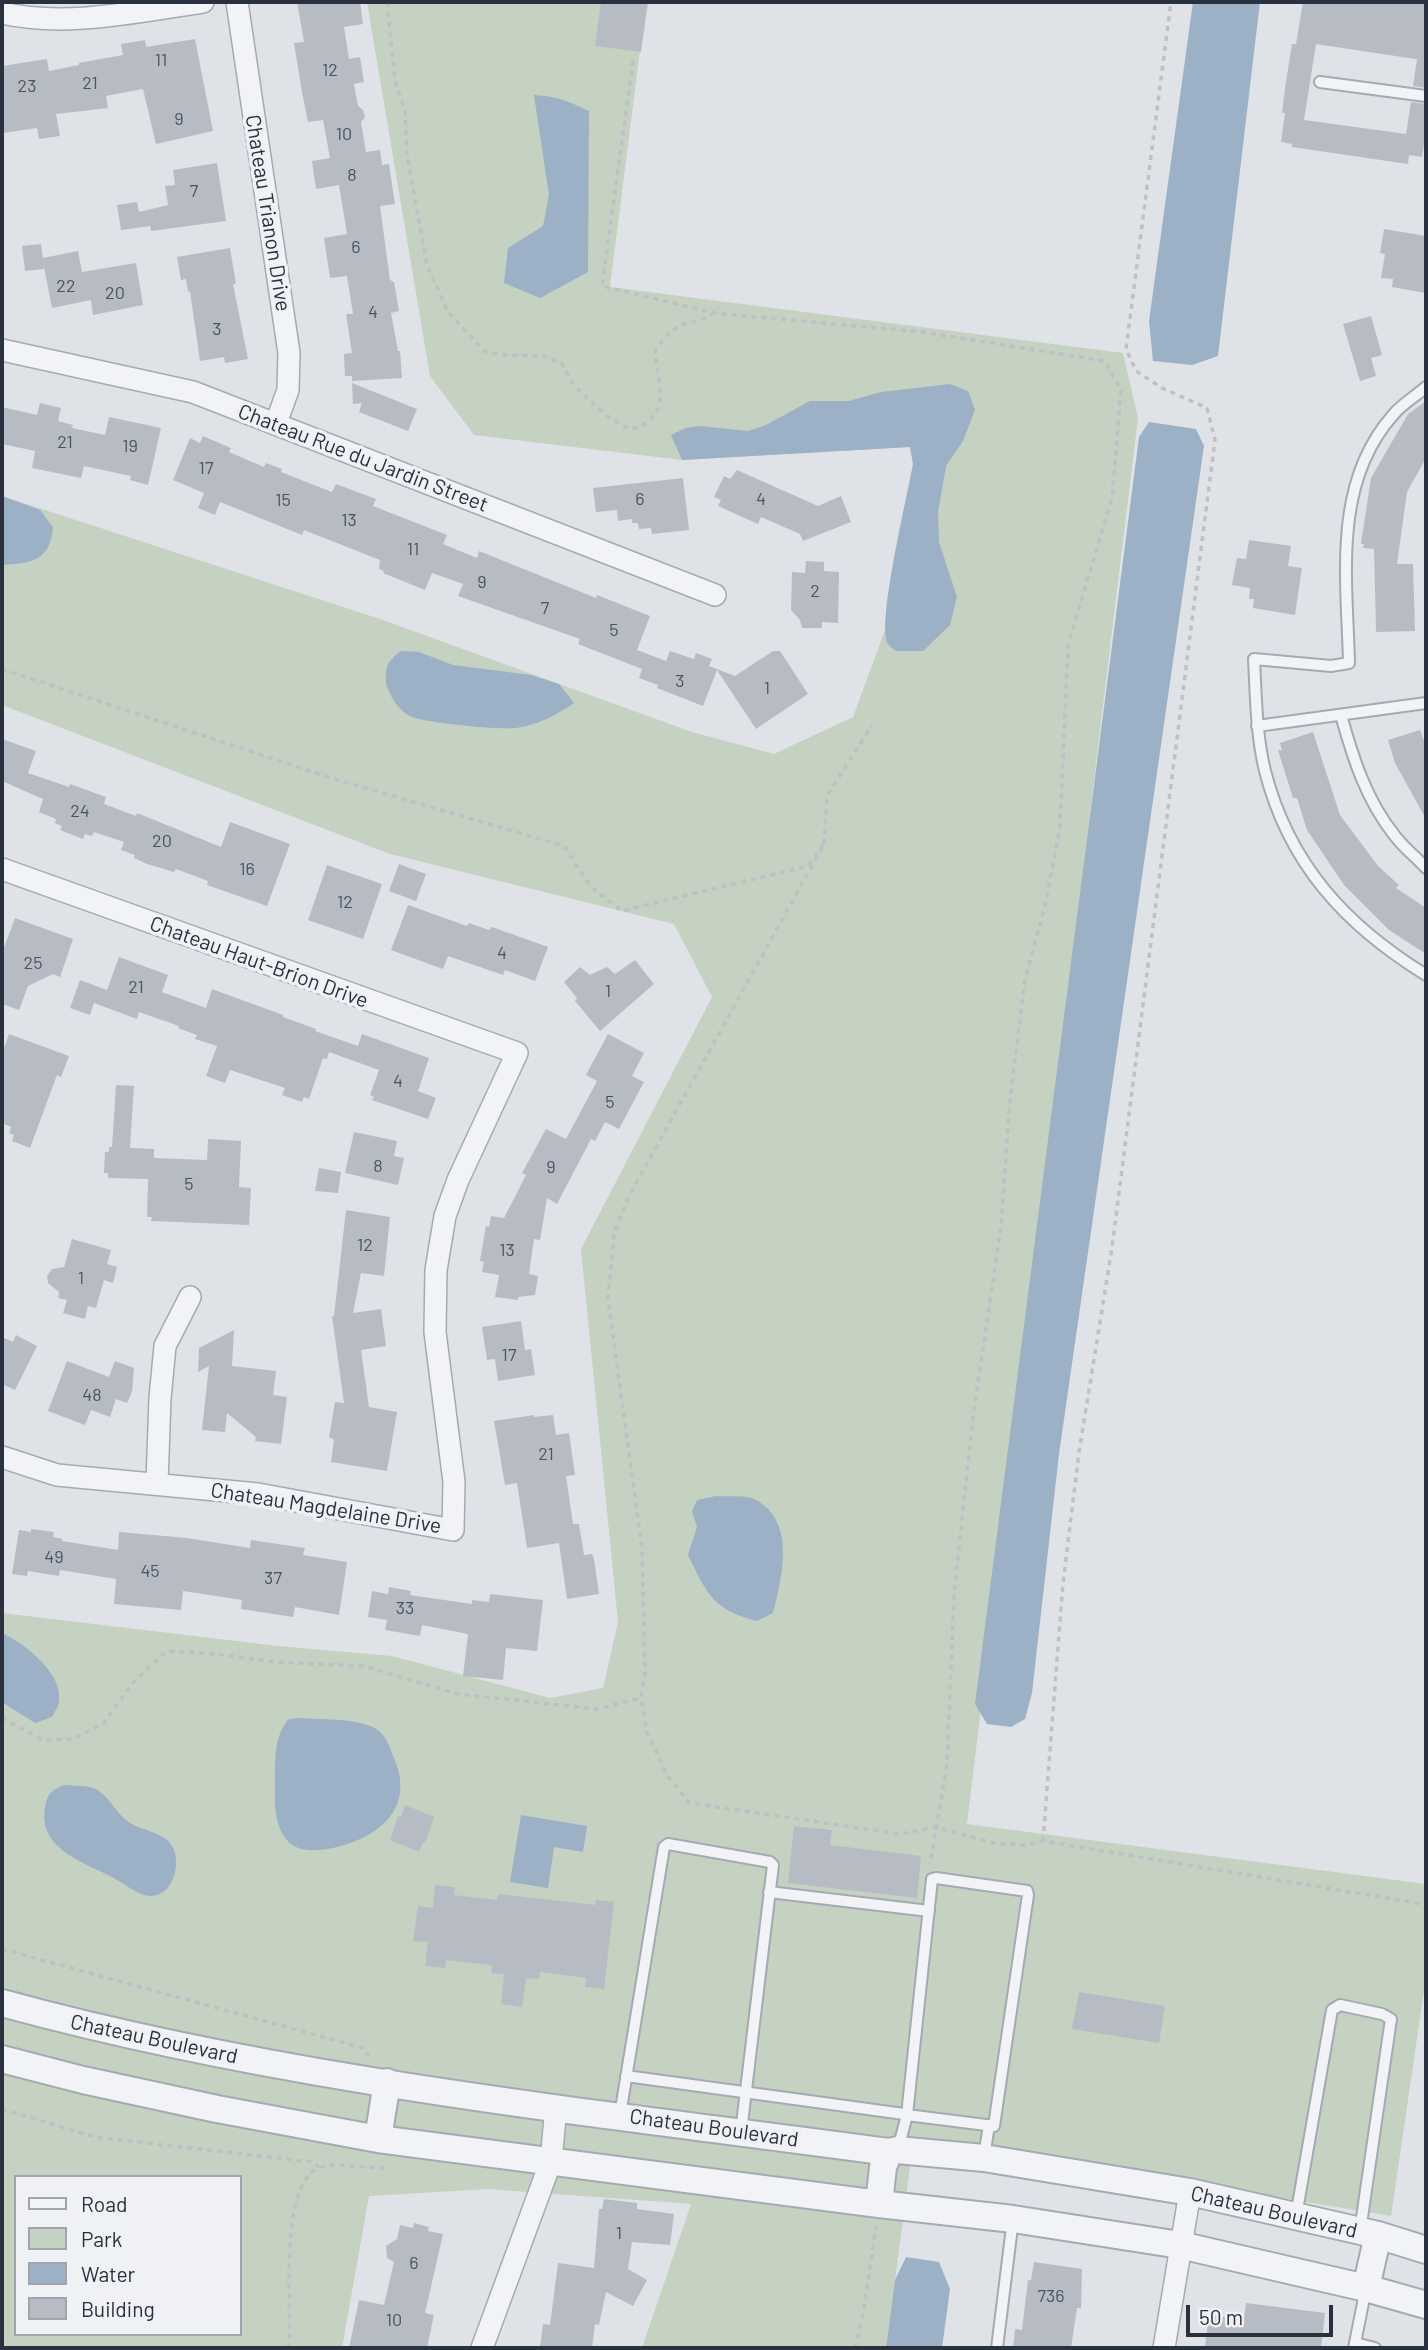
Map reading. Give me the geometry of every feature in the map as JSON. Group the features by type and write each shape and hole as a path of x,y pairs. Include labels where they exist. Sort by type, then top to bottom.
{"street":[{"path":"2,13 17,17 65,18 203,2"},
{"name":"Chateau Trianon Drive","path":"237,2 289,353 288,390 276,424"},
{"name":"Chateau Rue du Jardin Street","path":"2,350 193,392 715,595"},
{"name":"Chateau Haut-Brion Drive","path":"2,869 517,1053"},
{"name":"Chateau Magdelaine Drive","path":"2,1457 57,1475 258,1494 453,1530 454,1482 435,1332 436,1270 445,1216 458,1180 517,1053"},
{"path":"158,1483 164,1346 190,1297"},
{"name":"Chateau Boulevard","path":"2,2003 95,2028 227,2056 387,2082 741,2132 893,2151 984,2158 1190,2192 1369,2233 1426,2249"},
{"path":"2,2059 83,2080 217,2109 378,2138 878,2204 1013,2218 1180,2245 1366,2288 1426,2305"},
{"path":"378,2138 387,2082"},
{"path":"482,2348 551,2161 556,2107"},
{"path":"878,2204 883,2167 893,2151"},
{"path":"1164,2348 1190,2192"},
{"path":"1366,2288 1369,2233"}],"lane":[{"path":"1320,82 1426,96"},
{"path":"1426,387 1394,414 1365,456 1350,503 1345,547 1349,663 1331,666 1254,659 1257,726 1265,769 1282,825 1323,889 1363,930 1426,975"},
{"path":"1257,726 1426,703"},
{"path":"1341,715 1358,773 1376,807 1395,837 1426,868"},
{"path":"620,2115 664,1847 668,1844 770,1862 773,1865 741,2132"},
{"path":"626,2076 906,2115 989,2125 996,2123 1027,1891 936,1878 932,1880 906,2115 893,2151"},
{"path":"769,1892 929,1911"},
{"path":"1296,2217 1332,2011 1340,2005 1382,2014 1391,2019 1369,2233"},
{"path":"984,2158 989,2125"},
{"path":"996,2348 1013,2218"},
{"path":"1366,2288 1355,2346 1375,2348"}],"path":[{"path":"387,2 396,81 405,112 407,156 427,265 447,312 484,351 501,355 542,356 562,364 575,387 606,415 625,427 638,428 649,421 658,409 661,395 655,351 662,340 678,327 705,319 714,313"},
{"path":"1043,1841 1063,1583 1079,1451 1112,1248 1215,440 1207,408 1162,387 1136,371 1126,349 1171,2"},
{"path":"633,61 602,286 714,313 922,332 1105,361 1121,390 1112,498 1069,645 1060,827 1045,905 1026,979 1010,1100 1001,1226 973,1417 954,1594 947,1765 929,1875"},
{"path":"2,669 328,777 564,846 590,886 622,911 808,866 824,844"},
{"path":"872,725 827,796 824,844 629,1196 614,1233 608,1298 642,1549 645,1673 641,1698 647,1733 669,1778 690,1803 900,1834 935,1827 994,1843 1025,1845 1043,1841 1423,1904"},
{"path":"2,1718 43,1740 73,1739 103,1724 135,1680 167,1651 275,1662 363,1666 458,1694 597,1709 641,1698"},
{"path":"2,1949 363,2048 387,2082"},
{"path":"2,2109 95,2137 313,2162 319,2167"},
{"path":"289,2348 288,2247 294,2210 306,2177 319,2167 382,2168 378,2138"},
{"path":"855,2348 863,2315 878,2204"}],"green space":[{"path":"367,2 646,2 610,287 1123,353 1138,418 967,1824 1426,1884 1426,1977 1391,2216 914,2137 886,2348 642,2348 691,2204 488,2189 369,2196 342,2348 2,2348 2,1613 278,1646 392,1656 550,1698 603,1688 618,1622 581,1249 712,997 674,924 390,854 2,705 2,496 380,619 692,732 774,754 853,717 885,630 887,600 913,464 910,447 682,460 474,435 430,376"}],"water":[{"path":"1193,2 1260,2 1218,356 1192,365 1153,361 1149,321"},
{"path":"534,95 563,100 589,111 588,272 540,298 504,283 508,248 543,226 549,195"},
{"path":"950,384 968,391 975,410 963,441 946,466 938,512 939,542 957,597 950,625 923,651 896,651 888,644 885,632 889,586 913,464 910,447 682,460 671,435 686,428 700,426 748,431 766,425 810,401 849,401 881,392"},
{"path":"1149,422 1196,429 1204,446 1059,1454 1032,1693 1025,1719 1011,1727 987,1724 975,1704 1139,437"},
{"path":"2,496 40,510 53,527 48,547 38,558 2,565"},
{"path":"401,651 419,652 453,665 531,675 559,684 574,703 546,719 516,728 418,719 401,710 387,687 387,667"},
{"path":"716,1496 754,1499 767,1508 776,1520 781,1534 782,1566 773,1613 757,1621 721,1606 707,1590 688,1555 697,1527 692,1511 697,1500"},
{"path":"2,1633 21,1644 49,1670 59,1691 59,1702 52,1717 35,1723 2,1702"},
{"path":"289,1719 362,1723 379,1731 388,1743 400,1776 400,1792 389,1818 365,1837 333,1848 309,1850 300,1849 290,1843 281,1831 275,1802 277,1745 279,1735"},
{"path":"64,1785 96,1789 130,1823 167,1839 174,1850 176,1864 173,1879 165,1891 147,1896 58,1847 45,1823 45,1807 51,1793"},
{"path":"521,1815 587,1826 583,1852 554,1847 548,1888 510,1882"},
{"path":"906,2257 939,2262 950,2289 942,2348 886,2348 895,2280"}],"building":[{"path":"297,2 360,2 363,24 344,27 349,59 360,57 364,82 354,84 358,106 365,117 361,122 366,152 380,150 382,165 389,164 395,204 380,206 390,280 394,282 399,311 391,313 400,351 402,378 352,381 352,376 345,376 344,354 352,353 346,314 353,314 347,276 330,278 324,238 347,234 339,185 316,189 312,161 330,158 323,120 308,122 294,43 304,42"},
{"path":"601,2 648,2 641,52 595,46"},
{"path":"1303,2 1426,2 1426,88 1413,86 1417,59 1316,44 1304,120 1406,134 1411,102 1426,104 1422,157 1409,155 1408,164 1292,147 1292,144 1281,142 1285,88 1292,44 1296,44"},
{"path":"195,39 213,131 156,144 143,89 106,96 108,108 56,114 60,136 39,139 37,128 3,133 2,66 47,59 49,71 123,55 121,44 145,40 146,47"},
{"path":"217,163 226,221 151,231 150,226 121,230 117,205 137,202 139,212 168,205 165,186 175,185 173,170"},
{"path":"1384,229 1426,236 1426,293 1392,287 1393,279 1381,278 1385,254 1380,253"},
{"path":"41,244 43,258 78,251 82,272 136,263 143,305 93,315 91,300 52,308 43,262 44,269 25,271 22,246"},
{"path":"230,248 236,284 233,284 248,359 225,363 224,357 200,361 190,291 188,292 186,279 181,280 177,257"},
{"path":"1371,316 1382,355 1371,358 1376,376 1360,381 1343,324"},
{"path":"352,383 417,409 408,431 359,412 362,403 353,404"},
{"path":"1426,401 1426,458 1407,492 1397,564 1413,564 1415,631 1376,632 1374,549 1363,548 1364,544 1361,544 1371,478 1408,414"},
{"path":"40,403 61,408 58,421 73,425 72,428 105,435 109,417 161,428 148,485 130,480 131,476 84,466 81,478 32,468 35,451 2,444 2,407 37,415"},
{"path":"203,436 231,448 229,452 264,467 266,463 282,469 281,472 332,492 336,484 376,499 373,506 447,535 443,544 477,558 479,551 596,598 597,595 650,616 637,650 666,661 670,651 694,659 696,653 712,659 709,666 735,676 773,651 780,651 808,694 756,729 717,670 703,706 657,688 658,685 639,678 642,669 578,644 580,639 458,596 463,584 432,573 425,590 383,573 384,571 379,569 380,560 304,530 302,535 220,502 215,515 198,508 204,493 173,480 190,438 200,443"},
{"path":"737,470 818,506 841,496 851,522 803,541 800,534 761,517 758,524 718,506 721,500 714,497 724,476 730,479"},
{"path":"683,478 689,530 652,534 651,528 639,529 638,523 632,523 632,519 618,521 617,510 596,512 593,488"},
{"path":"1249,540 1291,546 1288,566 1302,568 1295,615 1253,608 1254,599 1249,599 1250,588 1232,585 1237,558 1246,559"},
{"path":"806,561 824,562 824,571 839,572 838,623 822,622 822,628 802,628 800,620 791,610 792,572 805,573"},
{"path":"1420,730 1426,746 1426,819 1395,763 1388,740"},
{"path":"1313,732 1340,815 1378,866 1399,885 1396,888 1426,908 1426,954 1389,930 1344,885 1307,830 1297,798 1293,798 1278,750 1282,750 1280,743"},
{"path":"2,739 36,751 28,773 106,797 104,804 136,816 137,813 221,847 230,822 290,844 267,906 207,885 208,881 176,869 174,872 147,864 134,858 135,855 121,850 124,842 94,832 92,836 85,834 83,839 60,830 62,826 55,823 56,819 39,812 43,799 2,781"},
{"path":"399,864 426,874 416,901 389,891"},
{"path":"327,865 382,884 363,939 308,920"},
{"path":"408,905 467,926 469,923 489,930 492,927 548,947 535,981 505,970 503,975 448,956 443,969 391,950"},
{"path":"15,918 73,939 60,977 53,974 28,986 19,1010 2,1004 2,953"},
{"path":"119,957 168,975 162,992 206,1008 212,989 358,1046 362,1034 429,1058 418,1091 436,1098 428,1119 372,1100 374,1097 370,1095 379,1070 329,1052 327,1059 323,1058 309,1099 304,1097 302,1102 282,1095 285,1088 230,1070 225,1083 206,1076 217,1046 195,1039 197,1035 178,1028 179,1026 139,1012 137,1019 94,1003 90,1015 70,1008 80,980 107,990"},
{"path":"635,960 654,984 600,1031 575,1001 577,998 564,982 580,967 590,975 607,967 615,974"},
{"path":"9,1034 69,1056 61,1077 57,1075 30,1148 12,1141 14,1135 9,1133 11,1127 2,1123 2,1054"},
{"path":"608,1034 644,1053 632,1076 644,1082 619,1129 605,1122 595,1141 591,1139 557,1204 547,1198 540,1240 534,1239 529,1274 538,1276 535,1295 518,1297 518,1300 495,1297 499,1275 482,1272 484,1262 480,1261 486,1226 489,1227 491,1216 504,1218 526,1175 522,1173 546,1129 566,1139 597,1081 586,1075"},
{"path":"116,1085 134,1086 130,1148 154,1149 154,1158 207,1160 208,1139 241,1141 239,1187 251,1188 249,1225 151,1221 152,1217 147,1217 148,1179 108,1178 108,1173 104,1173 105,1152 109,1152 109,1147 112,1147"},
{"path":"354,1132 397,1141 394,1156 404,1158 398,1185 345,1173"},
{"path":"319,1168 341,1172 338,1193 315,1191"},
{"path":"346,1210 390,1217 384,1276 361,1273 353,1313 381,1309 386,1346 361,1350 369,1407 397,1412 387,1471 331,1462 334,1440 329,1437 335,1402 344,1403 332,1316"},
{"path":"72,1239 111,1250 107,1264 117,1267 113,1283 104,1280 96,1308 88,1306 85,1319 63,1313 67,1300 58,1298 59,1292 48,1283 47,1276 52,1269 64,1267"},
{"path":"521,1321 525,1350 531,1349 535,1375 498,1381 495,1359 487,1360 482,1327"},
{"path":"234,1330 232,1366 276,1371 273,1395 287,1397 281,1444 255,1441 256,1437 227,1413 225,1432 202,1430 209,1366 198,1372 199,1348"},
{"path":"16,1335 37,1346 15,1390 2,1384 2,1337 13,1342"},
{"path":"67,1361 109,1377 115,1361 134,1368 132,1392 127,1403 116,1399 110,1417 91,1410 85,1425 48,1411"},
{"path":"553,1415 556,1435 569,1433 575,1475 566,1476 573,1524 579,1524 584,1555 592,1554 594,1559 599,1594 567,1599 559,1543 527,1548 517,1483 505,1485 494,1421"},
{"path":"31,1529 54,1532 53,1537 62,1541 118,1550 119,1532 187,1538 250,1548 251,1540 305,1548 303,1555 347,1562 339,1615 295,1607 293,1617 241,1609 242,1600 183,1591 181,1610 114,1604 116,1579 60,1570 59,1576 28,1571 27,1576 12,1574 19,1530 31,1532"},
{"path":"389,1587 411,1591 410,1595 472,1604 472,1600 489,1602 490,1594 543,1600 537,1651 506,1648 503,1680 463,1676 468,1634 422,1625 420,1636 385,1630 387,1620 368,1617 372,1591 388,1594"},
{"path":"405,1805 434,1817 419,1852 390,1840 398,1816 401,1817"},
{"path":"794,1826 832,1830 830,1845 921,1856 917,1898 788,1883"},
{"path":"435,1885 455,1887 454,1895 497,1900 498,1894 595,1905 596,1900 614,1902 604,1989 585,1987 586,1978 540,1972 539,1979 526,1978 522,2007 501,2004 504,1974 491,1973 492,1965 446,1960 445,1968 425,1966 428,1942 413,1941 418,1906 433,1908"},
{"path":"1079,1992 1165,2006 1159,2043 1072,2029"},
{"path":"604,2199 637,2203 637,2209 674,2214 670,2245 632,2242 628,2269 647,2280 633,2306 606,2292 599,2325 595,2324 592,2348 540,2348 543,2324 550,2325 558,2263 594,2268 599,2209 602,2209"},
{"path":"414,2223 429,2227 428,2231 443,2234 425,2313 434,2315 427,2348 349,2348 359,2300 384,2305 394,2262 387,2258 386,2246 397,2239 400,2225 413,2228"},
{"path":"1034,2262 1082,2269 1081,2308 1077,2308 1071,2348 1013,2348 1015,2329 1022,2330 1028,2280 1031,2280"},
{"path":"1246,2303 1325,2313 1321,2348 1205,2346 1209,2315 1244,2319"}]}
